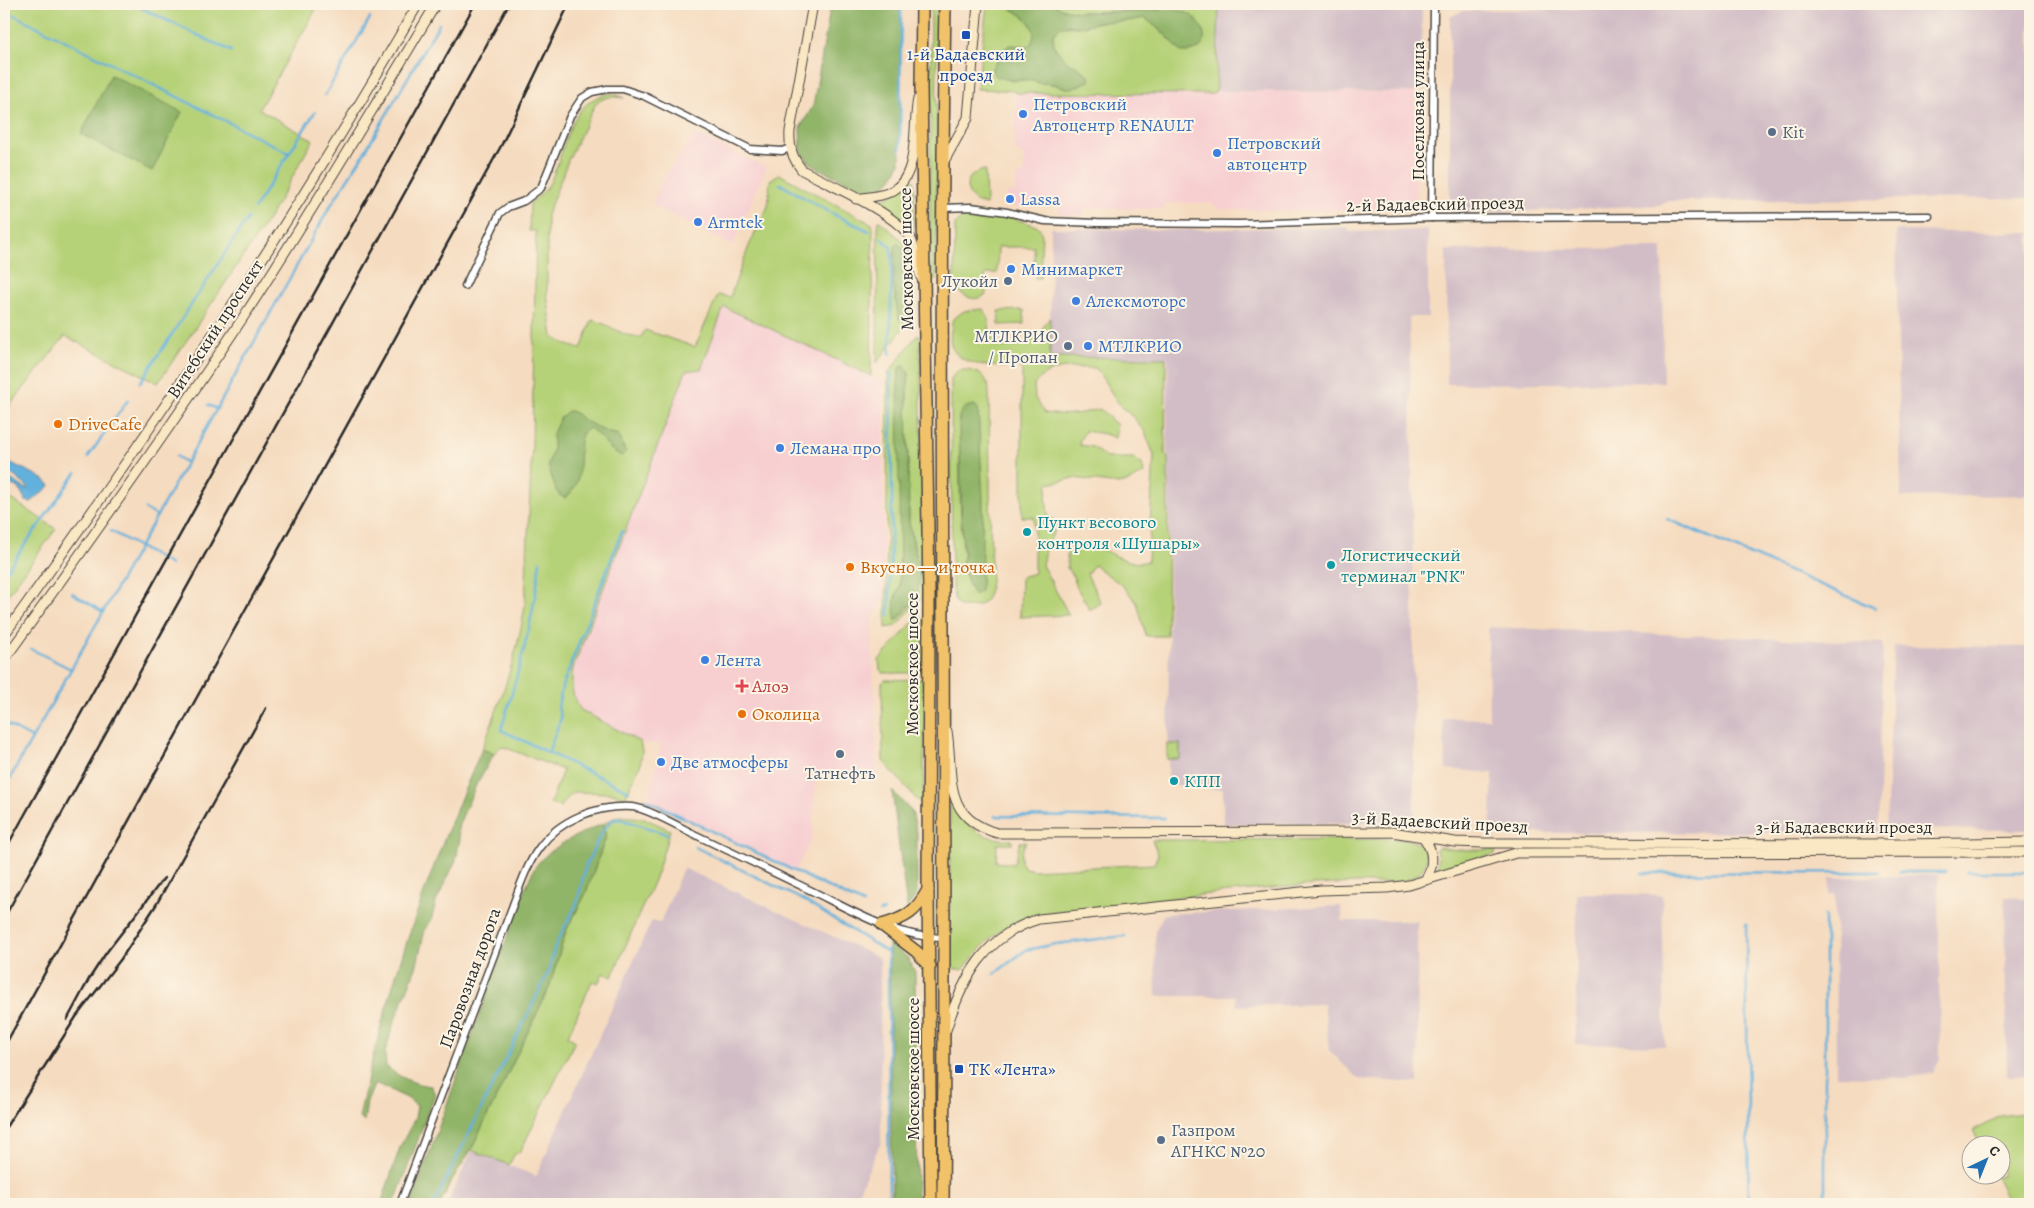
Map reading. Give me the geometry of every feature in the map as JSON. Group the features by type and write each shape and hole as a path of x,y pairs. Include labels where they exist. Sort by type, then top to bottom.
{"highway":[{"name":"Московское шоссе","path":"922,4 921,87 929,593 928,888 930,938 931,1204"},
{"name":"Московское шоссе","path":"944,1204 944,708 941,526 945,4"},
{"path":"882,925 906,917 921,902 928,888"},
{"path":"882,925 917,952 930,966"}],"street":[{"name":"Витебский проспект","path":"4,635 213,336 334,147 418,4"},
{"name":"Витебский проспект","path":"4,660 154,449 248,310 333,175 436,4"},
{"path":"813,4 792,124 790,148 793,159 802,170 891,219 905,231 910,238 919,275 924,283"},
{"path":"943,163 968,118 978,4"},
{"name":"Поселковая улица","path":"1432,218 1434,4"},
{"path":"855,199 891,192 902,182 908,172 913,154 916,109 921,87"},
{"path":"465,286 500,213 508,207 524,201 541,188 570,116 582,98 592,92 607,89 623,89 644,96 750,149 782,151 790,148"},
{"name":"2-й Бадаевский проезд","path":"942,208 971,208 1007,212 1045,221 1097,223 1239,224 1432,218 1929,216"},
{"name":"3-й Бадаевский проезд","path":"944,708 949,744 951,785 954,797 968,818 982,828 997,833 1392,832 1455,842 1482,843 1900,844 2030,842"},
{"name":"Паровозная дорога","path":"400,1204 511,910 531,862 540,847 561,827 582,814 634,807 882,925 930,938 944,938"},
{"path":"1423,837 1428,843 1432,858 1429,873 1425,880"},
{"name":"3-й Бадаевский проезд","path":"944,1037 962,984 987,951 1011,931 1025,923 1040,919 1321,890 1387,888 1409,885 1516,853 2030,852"}],"shaded area":[{"path":"1219,4 1422,4 1421,92 1216,91"},
{"path":"1847,4 2030,4 2030,198 1668,201 1659,205 1450,214 1450,17 1462,11"},
{"name":"Петровский автоцентр","path":"1216,91 1415,92 1416,209 1240,210 1220,209 1210,203 1165,203 1165,209 1084,208 1083,215 1060,215 1059,206 1007,206 1007,193 1015,193 1016,177 1024,172 1024,156 1016,152 1015,147 1016,93 1212,94"},
{"path":"695,134 766,167 733,246 652,205 665,176"},
{"path":"1348,227 1349,232 1428,230 1428,317 1409,317 1412,448 1414,823 1223,824 1223,789 1209,789 1208,785 1168,786 1168,358 1050,357 1051,228 1171,230"},
{"path":"1896,231 2030,233 2030,495 1901,497"},
{"path":"1662,248 1663,382 1447,384 1446,250"},
{"path":"724,306 883,382 884,599 872,619 877,781 816,771 812,838 796,870 648,799 661,745 779,764 664,745 640,742 581,710 576,703 571,683 573,668 686,371 701,369"},
{"path":"1488,627 1883,643 1878,832 1490,833 1493,773 1446,769 1443,718 1489,719"},
{"path":"1894,646 2030,647 2030,830 1886,829"},
{"path":"683,868 880,958 881,1142 853,1204 447,1204 472,1151 536,1176 652,920 660,923"},
{"path":"1938,875 1940,1059 1933,1073 1907,1078 1836,1076 1835,894 1829,894 1830,878"},
{"path":"1577,893 1662,895 1665,1046 1576,1044"},
{"path":"2005,897 2030,898 2030,1076 2007,1076"},
{"path":"1341,906 1343,921 1417,921 1418,1083 1358,1079 1329,1050 1324,1004 1236,1006 1236,996 1156,996 1155,931 1164,914"}],"green space":[{"path":"4,4 319,4 259,109 313,140 271,215 158,383 65,336 4,413"},
{"path":"831,4 901,4 900,164 889,182 870,192 819,169 807,160 801,151 800,128 813,106"},
{"path":"931,4 937,4 936,280 931,280"},
{"path":"987,4 1004,4 1026,18 1034,30 1035,36 1031,45 1005,48 992,68 1010,80 1034,80 1038,83 1053,84 1067,88 1069,64 1057,51 1053,39 1053,35 1061,26 1079,27 1099,22 1145,18 1187,52 1199,49 1202,28 1191,16 1176,10 1077,12 1057,7 1053,4 1219,4 1216,91 1212,94 1016,93 1016,91 977,89"},
{"path":"1004,4 1053,4 1063,9 1093,12 1176,10 1191,15 1197,21 1202,27 1204,40 1197,49 1191,52 1181,52 1165,34 1145,18 1099,22 1079,27 1067,25 1061,27 1053,34 1054,47 1069,64 1074,65 1090,76 1089,81 1073,88 1067,88 1053,84 1038,83 1034,80 1010,80 997,77 993,73 992,68 1009,45 1030,45 1034,31 1028,20"},
{"path":"111,75 182,112 152,171 81,134"},
{"path":"611,93 624,98 608,97 595,105 569,158 547,215 547,294 553,337 567,345 581,349 592,320 629,336 641,337 645,330 695,347 718,295 730,297 749,246 768,206 770,180 779,174 872,224 871,376 724,307 701,369 686,371 573,668 573,690 575,700 581,710 640,742 642,751 640,766 625,798 613,793 573,792 560,807 550,804 563,770 501,746 494,754 482,749 513,660 525,605 532,445 536,231 529,231 530,203 549,184 576,116 596,98"},
{"path":"985,170 986,205 978,203 972,198 967,188 971,177 977,172"},
{"path":"910,179 914,181 914,228 912,229 881,204 881,200 897,192"},
{"path":"972,212 1007,216 1039,227 1042,235 1040,278 1035,278 1034,247 998,247 997,273 985,274 986,294 982,297 969,298 957,290 954,286 955,225"},
{"path":"880,221 906,246 911,291 910,312 903,328 877,363 878,222"},
{"path":"898,243 904,249 907,313 902,319 899,319 893,283 895,247"},
{"path":"983,309 988,318 992,337 1000,347 1021,345 1035,339 1050,318 1050,357 1166,358 1165,455 1168,457 1167,636 1146,636 1137,603 1122,585 1094,565 1087,574 1101,603 1090,610 1067,568 1067,555 1072,545 1096,547 1129,561 1148,561 1154,455 1145,432 1133,417 1120,406 1096,368 1070,368 1047,373 1034,385 1035,398 1045,413 1073,414 1100,409 1117,425 1115,438 1105,434 1085,431 1079,445 1093,447 1106,458 1133,458 1142,464 1144,473 1128,482 1118,484 1074,478 1048,484 1046,498 1048,515 1058,524 1045,550 1042,565 1069,615 1020,617 1021,577 1034,573 1034,517 1022,517 1022,367 982,365 971,362 955,352 950,342 952,320 964,311"},
{"path":"1024,310 1024,324 999,325 999,311"},
{"path":"917,335 920,335 924,595 896,626 886,628 888,374","holes":["899,368 909,374 907,391 909,522 919,574 915,598 896,621 895,597 900,586"]},
{"path":"904,365 909,374 907,391 909,522 920,574 917,596 896,621 895,603 900,586 898,380 899,368"},
{"path":"965,370 979,373 989,387 991,580 989,594 986,599 979,605 968,607 960,607 955,601 952,589 951,379 957,371","holes":["978,409 983,516 966,575 961,516 959,417"]},
{"path":"975,405 978,409 983,500 981,591 974,595 968,583 962,562 964,554 959,417 965,408"},
{"path":"568,411 610,433 617,434 626,452 622,456 617,454 590,428 584,432 581,439 577,480 573,490 565,498 559,495 556,490 548,465 553,449 553,433 560,418"},
{"path":"4,494 56,529 4,600"},
{"path":"917,618 922,618 924,621 923,665 920,672 883,673 880,670 879,660"},
{"path":"920,679 926,683 923,801 919,802 883,761 882,683 885,680"},
{"path":"1167,744 1180,744 1180,759 1167,759"},
{"path":"482,749 494,754 476,785 459,824 460,839 456,860 436,902 431,921 425,930 416,968 393,1025 385,1053 386,1066 390,1070 413,1082 431,1086 435,1094 394,1204 381,1204 400,1147 415,1118 417,1106 407,1098 375,1083 367,1102 364,1121 359,1118 382,1023 411,930 444,839"},
{"path":"892,791 912,812 917,833 917,894 907,908"},
{"path":"950,803 976,831 991,837 1012,840 1012,844 997,844 996,862 1014,864 1020,842 1026,842 1021,858 1025,868 1033,870 1154,864 1158,854 1152,840 1401,839 1413,841 1422,847 1425,851 1426,862 1423,868 1410,879 1392,883 1355,883 1276,888 1037,914 1004,928 987,942 963,970 950,968"},
{"path":"618,816 644,818 670,830 657,873 612,977 603,973 598,983 592,981 568,1036 575,1041 521,1150 514,1155 509,1165 471,1150 549,988 566,931 585,895 606,837 603,824"},
{"path":"603,824 606,837 585,895 566,931 549,988 471,1150 452,1180 440,1204 411,1204 524,891 536,866 557,847"},
{"path":"1438,847 1457,850 1496,850 1495,854 1437,869 1438,859 1436,850"},
{"path":"889,944 907,957 915,971 917,1204 892,1204"},
{"path":"2030,1112 2030,1204 2010,1204 2001,1186 2012,1186 2012,1136 1976,1136 1973,1130 2001,1116"}],"water":[{"path":"4,458 42,478 50,486 31,502 26,501 19,488 4,482 4,475 26,489 29,488 4,468"}],"waterway":[{"path":"133,4 231,51"},
{"path":"900,150 901,4"},
{"path":"1016,4 1031,4"},
{"path":"4,10 289,153"},
{"path":"325,95 370,18"},
{"path":"4,789 328,210 363,155 439,24"},
{"path":"254,209 315,112"},
{"path":"780,184 835,215 869,231"},
{"path":"140,383 248,218"},
{"path":"881,238 890,246 892,254 890,354"},
{"path":"889,616 892,501 891,372"},
{"path":"88,457 128,400"},
{"path":"208,405 217,409"},
{"path":"176,456 187,463"},
{"path":"4,574 76,473"},
{"path":"145,509 157,516"},
{"path":"1667,519 1875,608"},
{"path":"111,531 171,565"},
{"path":"548,753 561,718 558,707 562,687 622,531"},
{"path":"540,561 530,625 501,730 629,791"},
{"path":"72,593 103,612"},
{"path":"31,649 71,669"},
{"path":"4,723 32,738"},
{"path":"645,799 863,904"},
{"path":"995,816 1164,818"},
{"path":"434,1204 549,971 555,946 577,903 586,865 602,832 612,820 620,819 667,834"},
{"path":"695,847 803,900 887,952"},
{"path":"1642,873 1879,872"},
{"path":"1899,872 1946,872"},
{"path":"1966,872 2030,872"},
{"path":"879,912 884,911"},
{"path":"1825,916 1825,1204"},
{"path":"1746,924 1749,1204"},
{"path":"994,974 1026,950 1056,944 1125,936"},
{"path":"888,950 889,1204"}],"railway":[{"path":"4,852 475,4"},
{"path":"4,918 509,4"},
{"path":"4,1047 501,146 569,4"},
{"path":"4,1130 76,1017 121,959 156,905 266,708"},
{"path":"67,1020 89,979 106,953 164,878"}],"place":[{"name":"1-й Бадаевский проезд","path":"966,35"},
{"name":"Петровский Автоцентр RENAULT","path":"1023,114"},
{"name":"Kit","path":"1772,132"},
{"name":"Петровский автоцентр","path":"1217,153"},
{"name":"Lassa","path":"1010,199"},
{"name":"Armtek","path":"698,222"},
{"name":"Минимаркет","path":"1011,269"},
{"name":"Лукойл","path":"1008,281"},
{"name":"Алексмоторс","path":"1076,301"},
{"name":"МТЛКРИО / Пропан","path":"1068,346"},
{"name":"МТЛКРИО","path":"1088,346"},
{"name":"DriveCafe","path":"58,424"},
{"name":"Лемана про","path":"780,448"},
{"name":"Пункт весового контроля «Шушары»","path":"1027,532"},
{"name":"Логистический терминал \"PNK\"","path":"1331,565"},
{"name":"Вкусно — и точка","path":"850,567"},
{"name":"Лента","path":"705,660"},
{"name":"Алоэ","path":"742,686"},
{"name":"Околица","path":"742,714"},
{"name":"Татнефть","path":"840,754"},
{"name":"Две атмосферы","path":"661,762"},
{"name":"КПП","path":"1174,781"},
{"name":"ТК «Лента»","path":"959,1069"},
{"name":"Газпром АГНКС №20","path":"1161,1140"}]}
